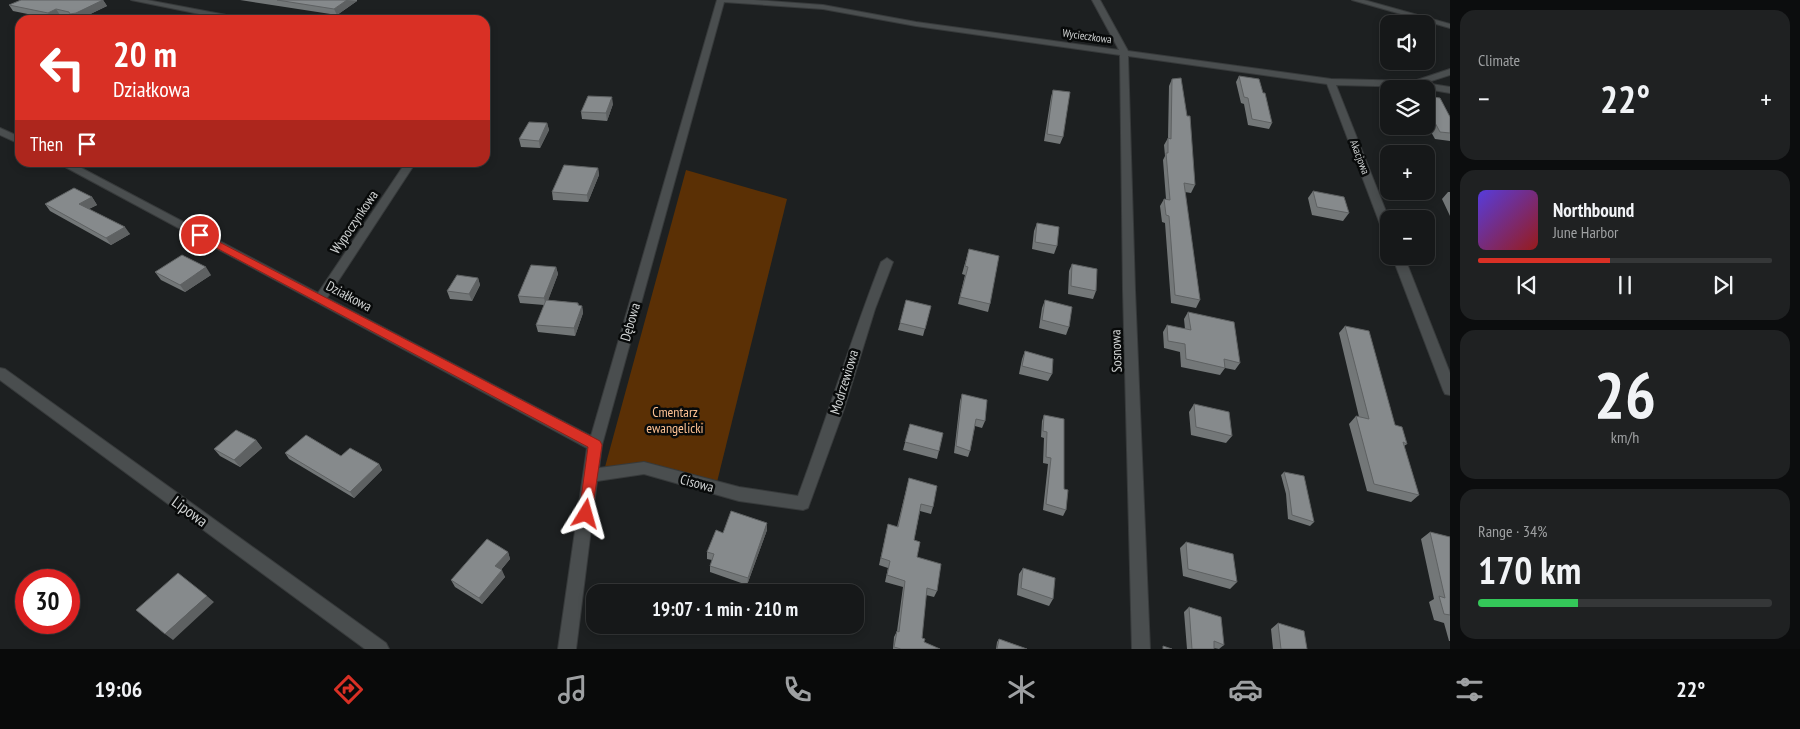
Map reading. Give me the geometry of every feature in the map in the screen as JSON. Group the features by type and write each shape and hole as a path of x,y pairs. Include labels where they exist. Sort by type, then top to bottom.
{"street":[{"path":"135,0 215,15"},
{"name":"Wycieczkowa","path":"721,0 823,7 916,24 1331,82 1380,83"},
{"name":"Dębowa","path":"567,649 595,445 721,0"},
{"path":"1096,0 1124,52"},
{"path":"1356,0 1450,26"},
{"name":"Sosnowa","path":"1124,52 1129,290 1141,649"},
{"path":"1427,80 1450,72"},
{"name":"Akacjowa","path":"1331,82 1380,210"},
{"name":"Wycieczkowa","path":"1435,87 1450,90"},
{"path":"0,131 15,138"},
{"name":"Działkowa","path":"71,167 321,298 595,445"},
{"name":"Wypoczynkowa","path":"321,298 409,167"},
{"name":"Modrzewiowa","path":"802,504 837,409 869,309 888,262"},
{"path":"1401,265 1450,390"},
{"name":"Lipowa","path":"0,373 380,649"},
{"name":"Cisowa","path":"591,476 644,468 738,494 802,504"}],"green space":[{"name":"Cmentarz ewangelicki","path":"686,170 787,199 717,482 605,467"}],"building":[{"path":"21,0 103,0 70,14 69,12 56,9 48,13 9,5"},
{"path":"277,0 347,0 334,9"},
{"path":"1239,76 1259,79 1263,93 1265,93 1272,123 1252,119 1248,98 1244,97"},
{"path":"1181,78 1187,116 1190,116 1195,185 1184,183 1200,300 1175,295 1169,216 1166,215 1164,199 1170,200 1166,153 1168,153 1168,138 1171,139 1172,79"},
{"path":"1053,90 1070,92 1063,137 1047,134"},
{"path":"588,96 612,97 606,113 581,112"},
{"path":"1435,97 1440,98 1450,117 1450,133 1440,132 1435,123"},
{"path":"529,122 547,123 539,141 519,139"},
{"path":"564,165 598,168 587,195 552,192"},
{"path":"74,188 92,197 79,204 125,227 106,238 45,204"},
{"path":"1313,191 1344,197 1349,213 1317,207"},
{"path":"1037,223 1059,227 1057,246 1035,242"},
{"path":"969,249 999,256 990,304 960,297 968,267 965,266"},
{"path":"182,255 206,267 180,285 155,272"},
{"path":"1072,264 1097,269 1096,291 1071,286"},
{"path":"531,265 556,267 544,298 518,296"},
{"path":"457,275 478,278 469,294 447,291"},
{"path":"546,300 578,303 578,305 582,306 574,328 536,325"},
{"path":"906,300 931,306 925,329 900,323"},
{"path":"1045,300 1072,307 1069,327 1042,320"},
{"path":"1188,312 1234,322 1240,363 1224,359 1225,368 1186,359 1185,344 1168,341 1167,325 1191,330"},
{"path":"1345,326 1369,331 1395,425 1402,427 1407,444 1403,442 1419,495 1374,484 1356,416 1369,419"},
{"path":"1025,351 1053,359 1052,374 1022,366"},
{"path":"962,394 987,400 985,421 976,419 970,451 956,446"},
{"path":"1194,404 1229,412 1232,436 1196,427"},
{"path":"1044,415 1064,419 1064,489 1068,490 1066,510 1046,504 1051,458 1046,457 1047,432 1043,431"},
{"path":"910,424 943,433 939,451 905,442"},
{"path":"236,430 256,440 234,460 214,449"},
{"path":"306,435 341,456 350,448 379,464 350,492 285,453"},
{"path":"1284,472 1304,476 1314,522 1292,515"},
{"path":"909,478 937,486 933,507 921,504 914,540 920,542 917,557 941,564 937,591 927,588 922,638 925,639 924,642 940,649 901,649 894,647 897,631 899,632 905,581 887,575 890,561 881,558 888,524 898,527"},
{"path":"731,511 767,523 748,578 710,566 714,554 707,552 716,530 723,533"},
{"path":"1430,532 1450,537 1450,615 1444,614 1439,596 1445,598"},
{"path":"487,539 508,552 495,566 502,570 479,598 451,580"},
{"path":"1186,542 1233,554 1237,582 1188,569"},
{"path":"1023,568 1055,578 1053,599 1021,588"},
{"path":"178,573 207,596 165,634 136,610"},
{"path":"1189,607 1221,617 1224,645 1214,641 1214,649 1192,649"},
{"path":"1278,623 1304,631 1307,649 1281,649"},
{"path":"999,639 1027,649 997,649"}],"route":[{"path":"200,235 595,445 586,514"}]}
